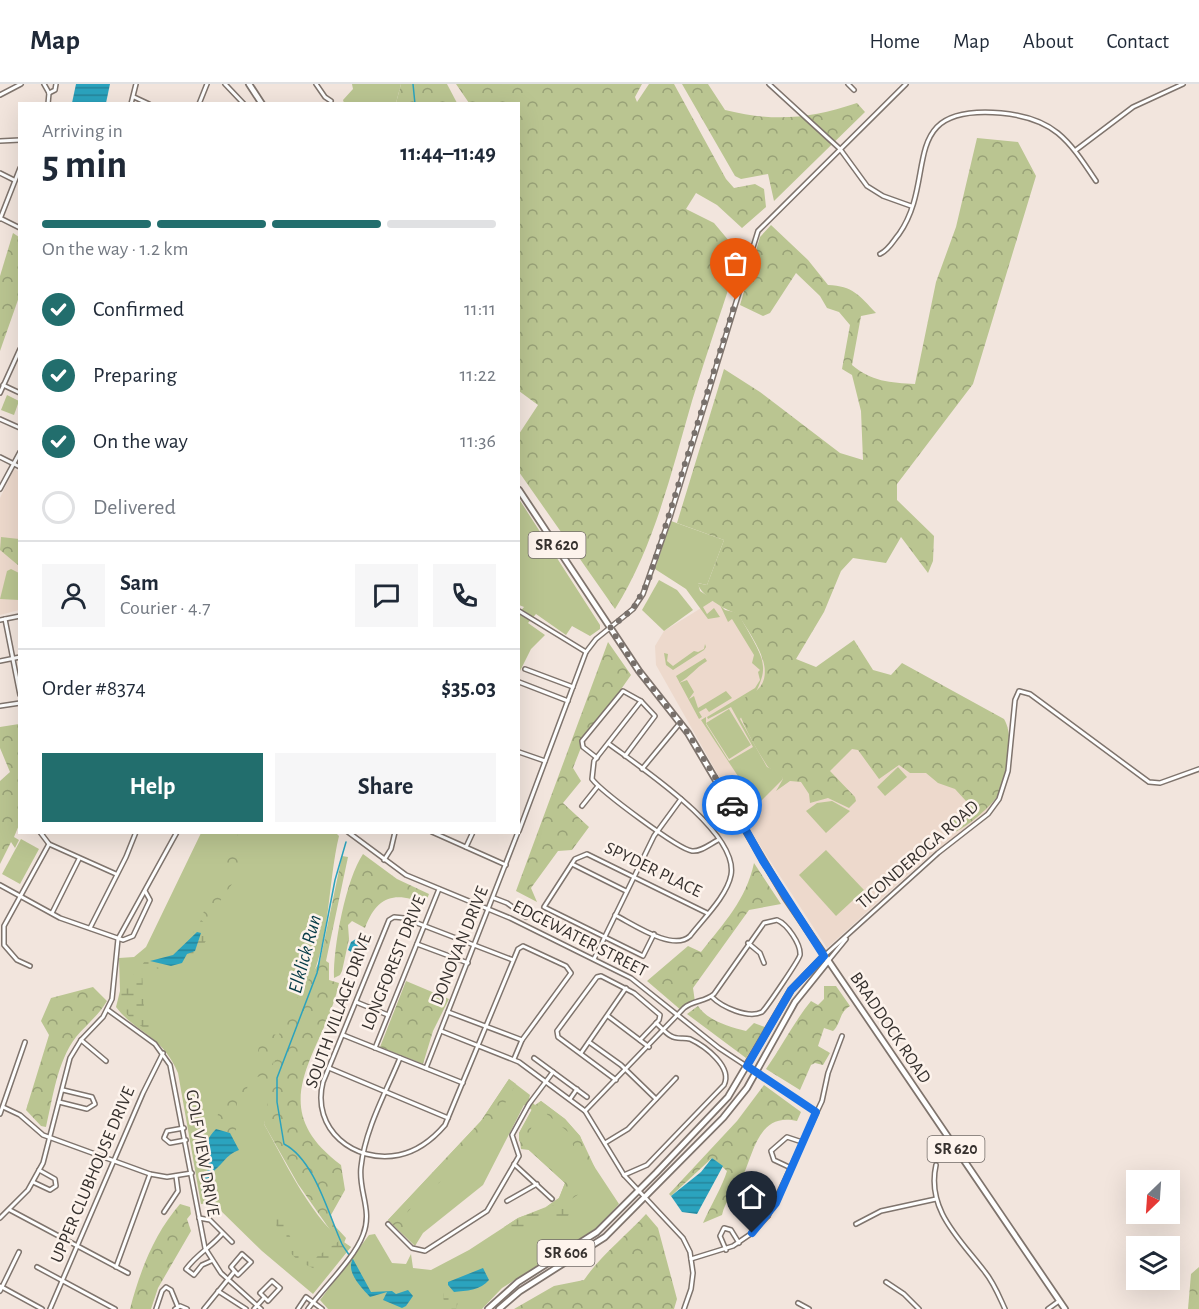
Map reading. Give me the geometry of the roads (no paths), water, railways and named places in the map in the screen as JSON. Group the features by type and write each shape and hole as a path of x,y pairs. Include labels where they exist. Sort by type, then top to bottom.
{"main road":[{"path":"249,84 261,102"},
{"name":"BRADDOCK ROAD","path":"520,492 639,671 705,759 763,861 826,958 1065,1309"},
{"name":"SR 606","path":"488,1309 518,1282 597,1232 638,1191 729,1096 791,990 826,958"},
{"name":"SR 606","path":"499,1309 527,1287 596,1245 728,1112 756,1071 795,1002 826,958"}],"street":[{"path":"0,95 21,84"},
{"path":"44,84 49,93 48,102"},
{"path":"49,93 55,90 56,84"},
{"path":"132,102 136,84"},
{"path":"200,102 207,84"},
{"path":"225,84 242,102"},
{"path":"316,84 325,97 331,101"},
{"path":"769,84 840,149 867,186 883,196 911,206"},
{"path":"848,84 855,90"},
{"name":"DONOVAN DRIVE","path":"520,826 586,652 595,640 633,609 648,582 758,231 906,84"},
{"path":"1076,150 1132,107 1183,84"},
{"path":"134,96 146,102"},
{"path":"880,254 901,230 919,182 924,147 930,136 947,119 960,113 987,112 1032,117 1051,126 1076,150 1096,181"},
{"path":"0,141 18,140"},
{"path":"18,172 0,218 18,227"},
{"path":"0,173 14,180"},
{"path":"0,393 18,357"},
{"path":"3,385 18,392"},
{"path":"0,419 18,427"},
{"path":"0,489 18,455"},
{"path":"0,457 18,466"},
{"path":"520,612 586,652"},
{"path":"0,620 18,616"},
{"path":"5,619 18,686"},
{"path":"0,660 18,657"},
{"path":"525,669 573,687"},
{"path":"520,682 568,701"},
{"name":"TICONDEROGA ROAD","path":"826,958 853,930 938,853 988,814 995,805 1008,771 1015,700 1019,691 1030,694 1149,782 1160,783 1199,769"},
{"path":"597,758 583,747 582,741 617,695 627,692 641,701 655,716 626,756"},
{"path":"641,701 597,758 591,775 598,786 689,850 700,850 718,840"},
{"path":"0,706 18,702"},
{"path":"642,769 680,723"},
{"path":"609,744 706,820 731,865 731,876 726,888 683,941 674,943 615,915"},
{"path":"520,752 544,761"},
{"path":"582,807 598,786"},
{"path":"594,959 658,830 681,800"},
{"path":"42,834 49,844 116,874"},
{"path":"89,928 134,834"},
{"path":"0,1218 33,1182 39,1170 51,1138 70,1058 81,1040 108,1010 116,984 115,956 118,939 176,834"},
{"name":"EDGEWATER STREET","path":"351,834 406,875 489,910 594,959 639,983 719,1048 816,1112"},
{"path":"384,860 391,849 395,834"},
{"path":"436,834 507,865"},
{"path":"466,848 472,834"},
{"name":"DONOVAN DRIVE","path":"426,1068 517,834"},
{"path":"30,966 17,960 4,945 4,926 49,844"},
{"name":"SPYDER PLACE","path":"572,864 578,857 587,854 707,913"},
{"path":"52,914 79,859"},
{"path":"627,891 572,864 544,904 546,909 643,956 654,934"},
{"path":"0,885 52,914 118,939 128,940 134,935 150,900 145,891"},
{"name":"LONGFOREST DRIVE","path":"375,1048 439,889"},
{"path":"494,898 507,903 526,917"},
{"name":"SOUTH VILLAGE DRIVE","path":"398,917 475,945 513,960 448,1118 438,1133 421,1147 398,1155 383,1156 363,1152 340,1141 326,1125 320,1098 329,1068 386,923 398,917"},
{"path":"585,1111 689,1004 712,997 764,923 777,920 786,926 798,947 799,960 765,1008 757,1014 745,1014 716,1002 712,997"},
{"path":"748,943 760,953 764,963"},
{"path":"417,944 468,963"},
{"path":"0,947 4,945"},
{"path":"513,960 518,949 523,946 566,966 571,973 522,1040 514,1059"},
{"path":"616,1080 558,1037 558,1030 597,977 603,976 626,988 658,1013 660,1017 656,1023 640,1040"},
{"path":"580,1053 626,988"},
{"path":"356,1002 388,1015"},
{"name":"GOLF VIEW DRIVE","path":"108,1010 151,1041 163,1053 175,1077 205,1248 211,1261 227,1280 255,1307 261,1309"},
{"path":"448,1012 522,1040"},
{"path":"608,1016 649,1047"},
{"path":"624,1175 647,1165 727,1078 722,1063 692,1041 672,1037 656,1023"},
{"path":"441,1031 514,1059 585,1111 624,1175 680,1232 691,1259 693,1281 684,1309"},
{"path":"343,1035 463,1083"},
{"path":"691,1259 726,1250 739,1243 768,1216 776,1203 816,1112 842,1036"},
{"path":"81,1040 106,1061"},
{"path":"0,1114 25,1042"},
{"path":"589,1042 626,1070 656,1099"},
{"name":"UPPER CLUBHOUSE DRIVE","path":"50,1309 153,1070 163,1053"},
{"path":"308,1309 353,1252 364,1233 367,1219 360,1182 363,1152 400,1058"},
{"path":"534,1058 587,1097"},
{"path":"329,1068 448,1118"},
{"path":"388,1224 415,1250 428,1250 487,1210 519,1153 512,1135 529,1104 553,1072"},
{"path":"605,1143 624,1133 676,1078"},
{"path":"59,1102 87,1109 95,1104 92,1097 63,1089"},
{"path":"570,1099 577,1089"},
{"path":"3,1107 20,1114 35,1130 51,1138 150,1174 176,1176 192,1173"},
{"path":"184,1128 167,1131 165,1138 170,1143 186,1140"},
{"path":"791,1168 774,1160 771,1151 787,1137 802,1142"},
{"path":"514,1164 552,1199"},
{"path":"936,1165 933,1184 936,1199 958,1241 994,1286 1005,1309"},
{"path":"33,1182 50,1190 56,1186 55,1179 39,1170"},
{"path":"116,1267 150,1174"},
{"path":"164,1212 178,1191 176,1176"},
{"path":"507,1201 537,1184"},
{"path":"768,1216 753,1205 751,1197 757,1194 776,1203"},
{"path":"856,1224 881,1211 936,1199"},
{"path":"10,1209 76,1247 128,1273"},
{"path":"199,1218 210,1220 232,1242"},
{"path":"726,1250 720,1236 722,1229 731,1230 739,1243"},
{"path":"211,1261 202,1265 194,1275 186,1269 205,1248 222,1234"},
{"path":"19,1252 1,1288 42,1309"},
{"path":"242,1254 251,1261 239,1275 234,1272 231,1268 242,1254"},
{"path":"37,1267 115,1309"},
{"path":"204,1309 234,1272"},
{"path":"272,1281 280,1287 269,1301 264,1298 260,1293 272,1281"},
{"path":"886,1282 904,1294 919,1309"},
{"path":"156,1309 162,1291 166,1287 171,1290 176,1308 187,1309"},
{"path":"218,1291 246,1309"},
{"path":"298,1309 306,1297 322,1309"},
{"path":"255,1307 264,1298"},
{"path":"1048,1309 1059,1301"},
{"path":"798,1303 809,1309"}],"water":[{"path":"76,84 110,84 106,102 72,102"},
{"path":"197,932 201,933 195,951 187,954 182,963 171,966 150,961 173,955"},
{"path":"359,937 369,939 361,958 348,950 351,942"},
{"path":"216,1129 230,1133 239,1150 231,1154 210,1174 206,1193 202,1191 202,1182 209,1163 206,1145"},
{"path":"712,1158 723,1166 697,1214 682,1212 671,1196 701,1172"},
{"path":"353,1259 371,1292 392,1291 396,1294 408,1290 413,1296 406,1306 402,1308 383,1300 387,1292 370,1297 353,1274 351,1264"},
{"path":"483,1268 489,1280 482,1286 454,1292 448,1285 448,1282"}],"waterway":[{"name":"Elklick Run","path":"413,84 415,102"},
{"name":"Elklick Run","path":"346,842 335,880 317,973 277,1078 277,1102 284,1144 295,1152 312,1175 342,1244 352,1260"}]}
